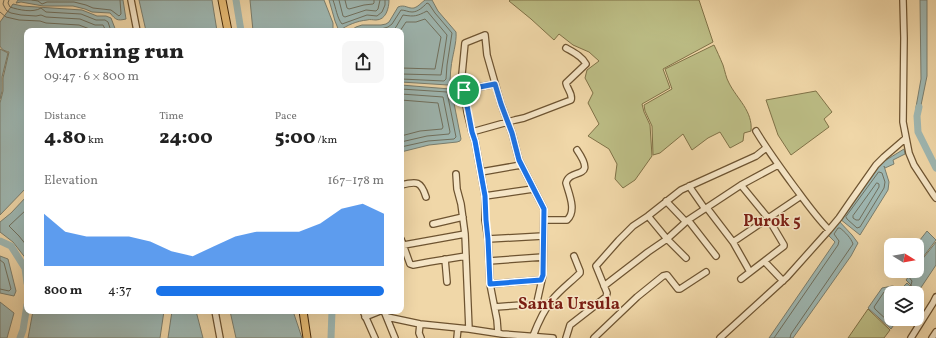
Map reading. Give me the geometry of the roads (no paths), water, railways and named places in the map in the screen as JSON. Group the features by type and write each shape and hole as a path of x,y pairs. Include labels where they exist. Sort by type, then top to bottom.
{"main road":[{"path":"222,0 227,28"},
{"path":"304,314 308,338"}],"street":[{"path":"132,0 137,28"},
{"path":"903,0 904,38 902,122 909,153 914,165 936,198"},
{"path":"495,307 537,303 543,275 544,209 521,165 517,154 512,133 507,122 487,55 485,35 465,43 462,74 485,196 490,284 501,335"},
{"path":"472,132 524,118 571,100 572,97 566,83 586,64 580,56 566,48"},
{"path":"464,90 495,84"},
{"path":"756,130 778,165 819,220 829,230"},
{"path":"720,338 783,281 839,218 876,165 906,138"},
{"path":"566,338 570,325 606,297 607,294 596,266 633,226 680,190 756,156 766,148"},
{"path":"544,220 567,220 570,218 572,205 566,183 567,179 582,172 585,165 577,150"},
{"path":"481,172 521,165"},
{"path":"604,286 687,221 742,185 778,165"},
{"path":"456,174 457,189 462,204 465,234 469,329"},
{"path":"404,184 420,184 426,197"},
{"path":"741,280 784,245 768,218 742,185"},
{"path":"689,186 733,242 750,272"},
{"path":"485,196 533,188"},
{"path":"733,242 801,196"},
{"path":"666,201 687,221 716,256"},
{"path":"648,216 666,238 686,258"},
{"path":"433,224 463,217"},
{"path":"465,234 404,245 410,264 466,256"},
{"path":"488,239 543,236"},
{"path":"536,337 539,322 547,307 553,299 580,273 574,256"},
{"path":"489,261 543,257"},
{"path":"445,259 447,282"},
{"path":"765,262 783,281"},
{"path":"594,338 637,297 663,276 666,275 679,289 706,272"},
{"path":"490,284 541,280"},
{"path":"911,338 936,297"},
{"path":"216,314 220,338"},
{"path":"364,314 375,338"},
{"path":"386,314 395,338"},
{"path":"387,317 420,324 469,329 501,335 553,338"},
{"path":"420,324 419,333 421,338"},
{"path":"457,338 458,328"},
{"path":"932,338 936,332"}],"water":[{"path":"18,0 123,0 126,19 119,20 115,19 110,13 92,12 73,6 43,6 21,2 16,3"},
{"path":"139,0 212,0 217,28 145,28"},
{"path":"250,0 324,0 333,23 333,28 253,28"},
{"path":"329,0 389,0 388,10 382,18 356,22 344,28 338,28"},
{"path":"425,0 432,0 438,11 456,32 456,41 448,85 404,82 404,28 354,28 362,25 386,24 389,22 398,7 403,6 414,8"},
{"path":"920,0 927,0 927,76 919,115 916,115 921,79"},
{"path":"13,4 22,6 82,10 97,16 106,16 111,18 115,28 24,28 24,190 0,215 0,103 3,91 3,78 9,52 0,46 0,22"},
{"path":"0,49 8,53 2,77 2,91 0,99"},
{"path":"404,85 450,89 452,93 461,139 457,142 429,145 404,151"},
{"path":"904,149 905,154 893,160 894,164 885,168 884,166 889,182 888,190 860,235 840,219 872,174 883,162"},
{"path":"24,199 24,256 13,242 0,232 0,222"},
{"path":"838,220 858,243 851,256 793,338 769,338 835,242 828,235"},
{"path":"927,231 936,240 924,256 924,238 922,238"},
{"path":"936,242 936,265 922,286 912,286 906,280 908,278 924,278 924,257"},
{"path":"0,256 8,259 16,291 14,296 0,293"},
{"path":"882,288 884,288 884,323 868,308"},
{"path":"0,302 14,313 7,338 0,338"},
{"path":"32,314 164,314 160,338 28,338"},
{"path":"172,314 197,314 203,338 168,338"},
{"path":"231,314 294,314 302,338 236,338"}],"waterway":[{"path":"236,0 241,28"},
{"path":"919,107 917,116 918,132 936,168"},
{"path":"0,241 11,246 24,266"},
{"path":"20,338 26,314"},
{"path":"331,338 332,314"}],"district":[{"name":"Purok 5","path":"772,220"},
{"name":"Santa Ursula","path":"569,303"}]}
